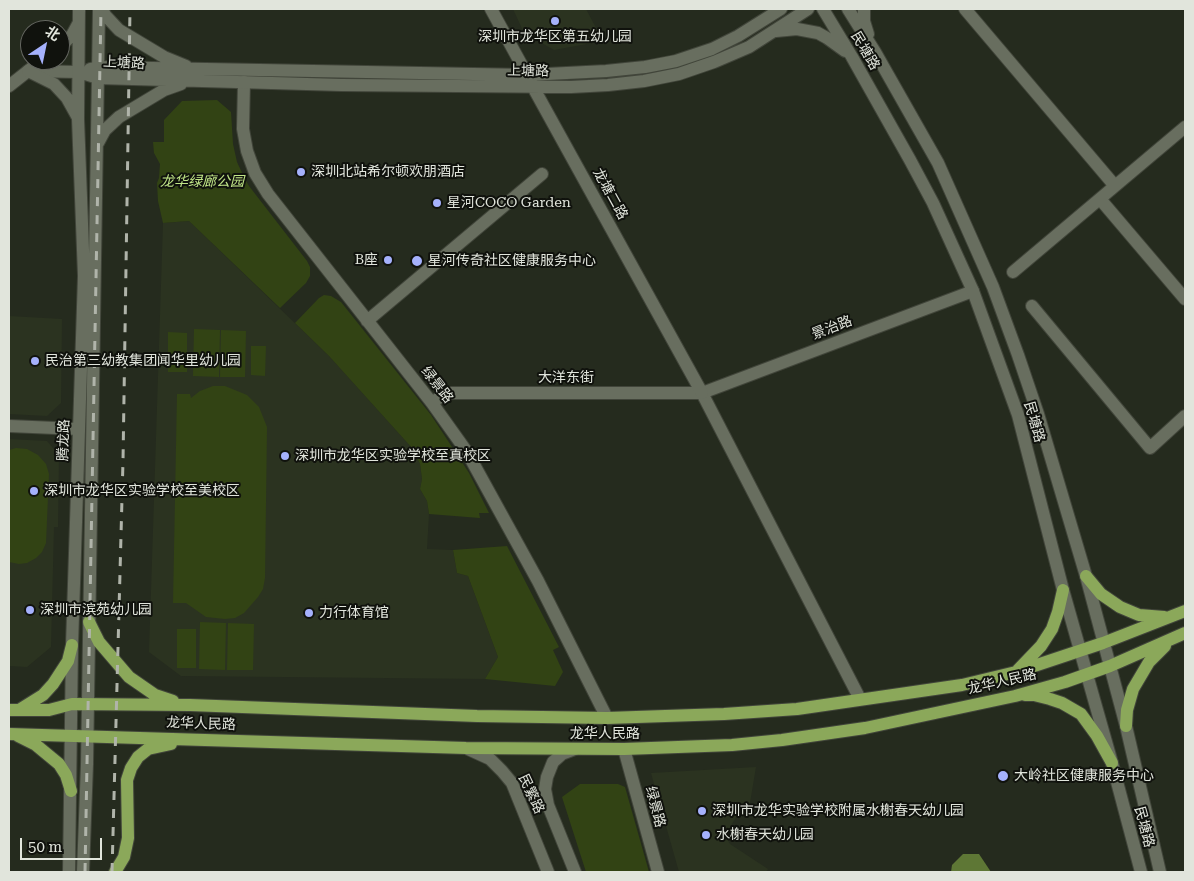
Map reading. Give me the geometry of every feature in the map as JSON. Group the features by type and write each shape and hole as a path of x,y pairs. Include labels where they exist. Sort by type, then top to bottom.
{"main road":[{"name":"腾龙路","path":"83,872 88,704 98,73 101,9"},
{"path":"101,9 110,22 119,30 195,75"},
{"name":"龙塘二路","path":"491,9 702,393 860,699"},
{"path":"765,20 777,9"},
{"name":"上塘路","path":"28,71 195,75 527,75 606,71 645,67 712,49 781,9"},
{"name":"上塘路","path":"195,75 244,82 534,86 608,85 644,81 679,74 714,62 749,47 808,9"},
{"name":"民塘路","path":"823,9 852,57 933,203 973,291 1018,415 1063,590 1088,674 1141,872"},
{"name":"民塘路","path":"848,9 938,163 993,286 1038,414 1086,576 1126,726 1160,872"},
{"path":"864,9 864,21 870,44"},
{"path":"965,9 1115,186"},
{"name":"腾龙路","path":"70,872 72,645 84,276 78,119 79,15"},
{"path":"70,37 79,15"},
{"path":"774,32 797,29 818,33 835,42 852,57"},
{"path":"9,86 28,71 54,84 67,98 78,119"},
{"path":"97,146 105,130 119,117 164,90 195,75"},
{"name":"绿景路","path":"244,82 244,135 247,152 255,173 268,194 453,431 482,477 538,581 607,718"},
{"path":"1013,272 1185,126"},
{"path":"367,321 542,174"},
{"path":"1100,199 1185,299"},
{"name":"景治路","path":"702,393 973,291"},
{"path":"1032,306 1150,448 1185,416"},
{"name":"大洋东街","path":"432,403 440,397 451,393 702,393"},
{"path":"9,426 79,429"},
{"path":"1086,576 1101,594 1120,607 1139,615 1172,618"},
{"path":"1016,672 1041,646 1052,629 1063,590"},
{"name":"龙华人民路","path":"14,710 48,710 72,704 190,705 477,716 607,718 724,714 797,708 962,685 1016,672 1104,643 1172,618 1185,611"},
{"path":"89,622 110,656 139,685 162,698 190,705"},
{"name":"龙华人民路","path":"11,734 466,748 624,749 732,745 828,734 1015,696 1110,666 1185,633"},
{"path":"1126,726 1129,699 1137,681 1149,662 1172,639"},
{"path":"14,710 43,695 53,684 68,661 72,645"},
{"path":"1015,696 1034,695 1050,699 1062,703 1081,714 1093,730 1112,763"},
{"path":"11,734 36,745 59,764 66,775 71,791"},
{"path":"115,872 126,849 128,828 127,780 134,762 143,753 154,747 196,739"},
{"name":"民繁路","path":"466,748 490,759 512,783 548,872"},
{"name":"民繁路","path":"575,749 562,754 554,762 546,777 545,789 548,805 575,872"},
{"name":"绿景路","path":"624,749 658,872"}],"shaded area":[{"name":"深圳市龙华区第五幼儿园","path":"513,9 586,9 603,41 554,50 524,33"},
{"name":"深圳市龙华区实验学校至真校区","path":"189,221 329,356 412,448 420,464 422,479 420,489 427,501 429,514 427,549 453,550 457,573 468,576 498,657 485,679 181,676 149,652 163,223"},
{"name":"民治第三幼教集团闻华里幼儿园","path":"9,316 62,319 61,403 47,416 9,414"},
{"name":"深圳市龙华区实验学校至美校区","path":"9,439 47,441 59,455 58,527 54,527 51,647 27,667 9,666"},
{"name":"深圳市龙华实验学校附属水榭春天幼儿园","path":"756,767 750,803 735,819 725,835 730,844 768,869 766,872 679,872 651,773"},
{"path":"963,854 979,854 991,872 951,872 952,865"}],"green space":[{"name":"龙华绿廊公园","path":"217,100 231,112 233,144 237,162 249,186 310,267 310,276 306,283 280,308 189,221 163,223 158,201 157,183 160,164 154,153 153,142 164,142 164,120 182,101"},
{"path":"324,295 331,296 341,302 431,415 469,473 489,513 479,513 480,518 429,514 427,501 420,489 422,479 420,464 412,448 329,356 295,323"},
{"path":"194,329 220,330 219,377 193,376"},
{"path":"221,330 246,331 245,377 220,377"},
{"path":"168,332 187,333 187,372 168,372"},
{"path":"251,346 266,346 265,376 251,375"},
{"path":"213,386 225,386 247,395 259,407 267,427 265,578 263,589 244,613 235,618 225,619 206,617 186,603 173,603 177,394 190,394 191,398 200,391"},
{"name":"深圳市龙华区实验学校至美校区","path":"16,448 27,449 38,455 46,464 49,474 46,543 42,552 36,558 27,563 19,564 9,562 9,450"},
{"path":"507,546 559,647 553,650 563,672 555,686 485,679 498,657 468,576 457,573 453,550"},
{"path":"200,622 226,623 225,670 199,669"},
{"path":"228,623 254,624 253,670 227,670"},
{"path":"177,629 196,629 196,668 177,668"},
{"path":"580,784 618,784 625,787 649,872 586,872 562,797"}],"railway":[{"path":"85,872 101,9"},
{"path":"112,872 123,461 130,9"}],"place":[{"name":"深圳市龙华区第五幼儿园","path":"555,21"},
{"name":"深圳北站希尔顿欢朋酒店","path":"301,172"},
{"name":"星河COCO Garden","path":"437,203"},
{"name":"B座","path":"388,260"},
{"name":"星河传奇社区健康服务中心","path":"417,261"},
{"name":"民治第三幼教集团闻华里幼儿园","path":"35,361"},
{"name":"深圳市龙华区实验学校至真校区","path":"285,456"},
{"name":"深圳市龙华区实验学校至美校区","path":"34,491"},
{"name":"深圳市滨苑幼儿园","path":"30,610"},
{"name":"力行体育馆","path":"309,613"},
{"name":"大岭社区健康服务中心","path":"1003,776"},
{"name":"深圳市龙华实验学校附属水榭春天幼儿园","path":"702,811"},
{"name":"水榭春天幼儿园","path":"706,835"}]}
